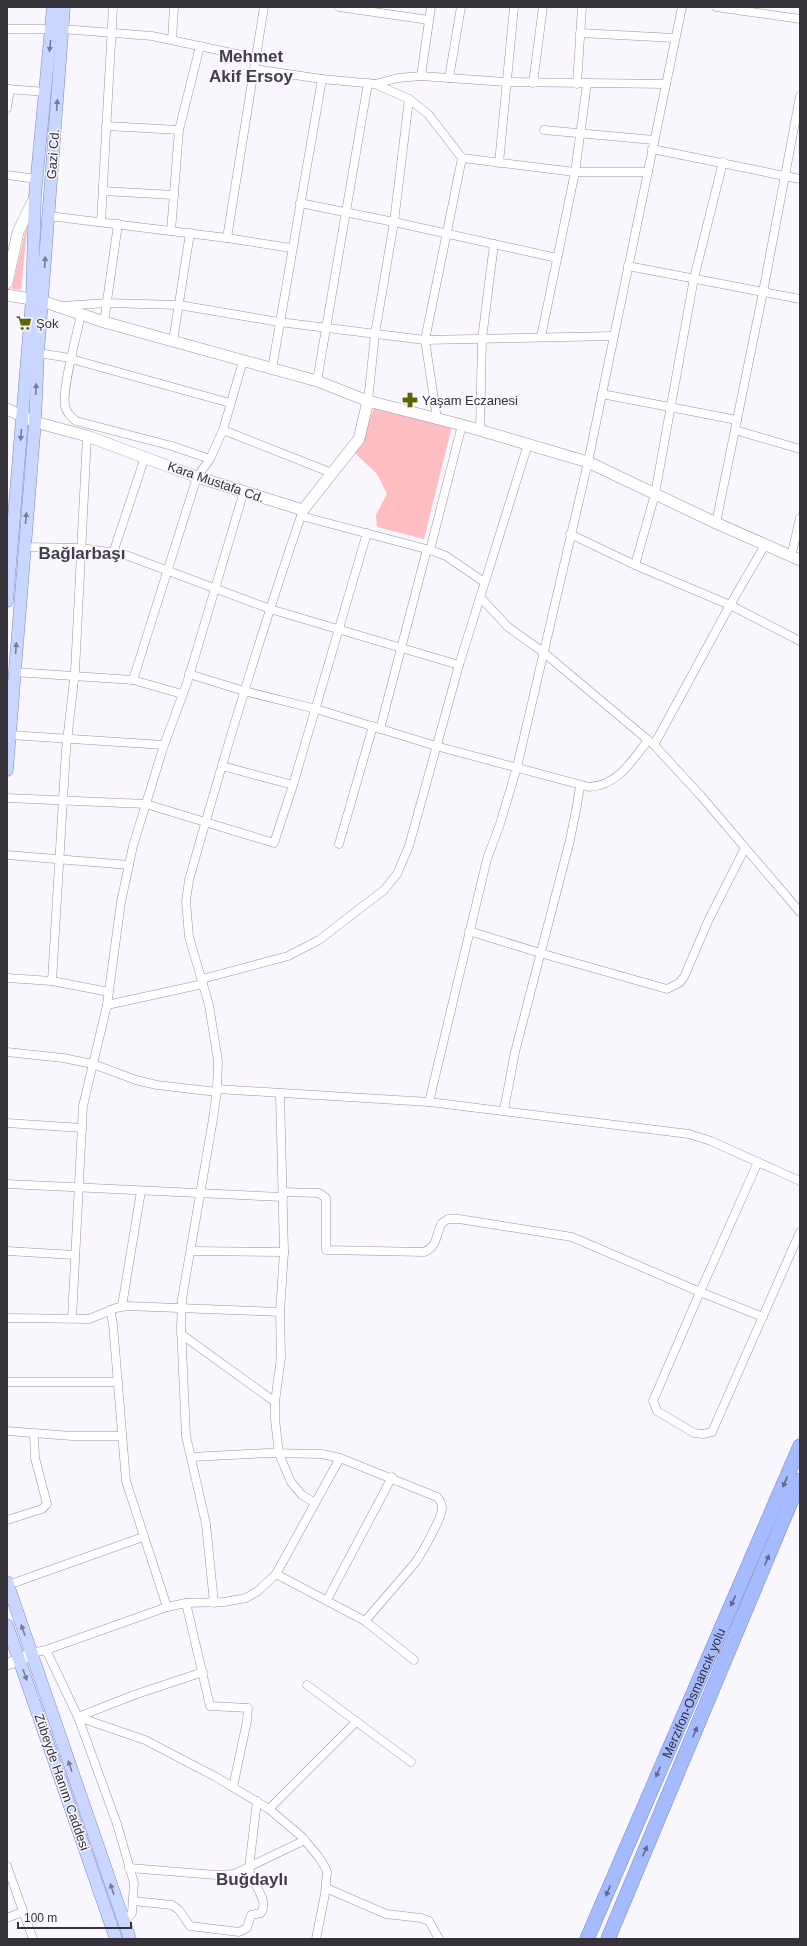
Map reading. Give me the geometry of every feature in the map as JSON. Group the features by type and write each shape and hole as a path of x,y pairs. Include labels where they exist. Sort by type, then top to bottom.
{"highway":[{"name":"Merzifon-Osmancık yolu","path":"587,1939 800,1446"},
{"name":"Merzifon-Osmancık yolu","path":"608,1939 800,1480"},
{"path":"579,1939 594,1921"},
{"path":"613,1939 614,1924"}],"main road":[{"name":"Gazi Cd.","path":"37,300 48,216 57,29 53,7"},
{"name":"Gazi Cd.","path":"37,300 35,196 46,92 57,29 64,7"},
{"path":"7,770 35,422 38,353 37,300"},
{"path":"7,601 12,486 23,416 37,300"},
{"path":"8,1583 130,1939"},
{"name":"Zübeyde Hanım Caddesi","path":"7,1625 116,1939"}],"street":[{"path":"101,222 113,7"},
{"path":"172,40 174,7"},
{"path":"227,238 264,7"},
{"path":"339,7 385,10 429,20"},
{"path":"421,76 431,7"},
{"path":"450,78 461,7"},
{"path":"499,163 514,7"},
{"path":"533,83 543,7"},
{"path":"577,84 582,7"},
{"path":"429,1102 487,859 500,824 517,768 570,534 588,462 682,7"},
{"path":"716,7 800,19"},
{"path":"7,29 57,29 152,36 256,58"},
{"path":"580,33 675,38"},
{"path":"171,231 178,130 200,46"},
{"path":"254,69 322,79 372,84 409,99 428,114 462,158 575,172 648,172"},
{"path":"372,84 398,78 421,76 533,83 666,84"},
{"path":"272,369 291,248 322,79"},
{"path":"317,381 346,212 372,84"},
{"path":"541,337 575,172 587,84"},
{"path":"7,108 9,89 46,92"},
{"path":"716,523 763,292 800,96"},
{"path":"214,1603 206,1524 186,1436 181,1309 192,1251 217,1090 218,1061 208,1004 189,937 186,901 189,880 244,691 302,513 359,439 368,401 376,334 394,222 409,99"},
{"path":"106,126 178,130"},
{"path":"544,130 654,140"},
{"path":"652,149 723,162 800,179"},
{"path":"437,419 425,340 462,158"},
{"path":"635,565 655,494 694,278 723,162"},
{"path":"7,175 37,179"},
{"path":"103,191 174,195"},
{"path":"7,283 10,250 35,196"},
{"path":"300,203 446,233 557,258"},
{"path":"48,216 190,233 291,248"},
{"path":"104,322 118,224"},
{"path":"173,341 190,233"},
{"path":"480,430 482,339 494,244"},
{"path":"628,266 800,299"},
{"path":"7,295 37,300 104,322 317,381 368,401 480,430 588,462 716,523 796,558 800,518"},
{"path":"56,306 107,303 179,305 280,322 425,340 614,336"},
{"path":"81,314 65,400 69,415 76,421 172,446 210,460"},
{"path":"38,353 72,359 230,403"},
{"path":"133,680 197,477 210,460 223,430 243,361"},
{"path":"602,394 737,420"},
{"name":"Kara Mustafa Cd.","path":"7,409 35,422 87,436 197,477 302,513"},
{"path":"339,844 376,728 429,550 462,426"},
{"path":"223,430 332,473"},
{"path":"735,430 800,449"},
{"path":"52,981 63,799 74,675 87,436"},
{"path":"107,1005 202,981 298,952 319,940 384,890 397,874 406,856 459,665 528,444"},
{"path":"113,553 145,457"},
{"path":"72,1318 83,1106 107,1005 121,902 129,865 146,804 164,745 189,674 244,492"},
{"path":"302,513 446,556 484,582"},
{"path":"7,798 63,799 146,804 274,843 340,629 367,533"},
{"path":"570,534 635,565 730,605 800,641"},
{"path":"189,674 244,691 316,709 436,746 580,786 597,787 611,782 651,742 765,545"},
{"path":"24,547 80,548 122,554 215,590 270,609 459,665"},
{"path":"480,597 508,627 543,652 651,742 702,796 800,912"},
{"path":"14,672 133,680 182,694"},
{"path":"10,735 164,745"},
{"path":"222,766 293,785"},
{"path":"504,1110 515,1052 570,840 578,804 580,786"},
{"path":"469,931 667,989 674,986 684,977 709,919 745,848"},
{"path":"7,855 60,858 129,865"},
{"path":"7,978 52,981 109,992"},
{"path":"7,1052 63,1058 93,1064 136,1080 157,1085 280,1094 429,1102 504,1110 688,1134 711,1141 800,1181"},
{"path":"280,1094 284,1252 280,1312 281,1357 275,1402 279,1454 291,1482 296,1489 315,1503"},
{"path":"7,1124 82,1128"},
{"path":"758,1162 653,1401 657,1410 694,1432 703,1434 712,1432 800,1232"},
{"path":"7,1184 201,1194 319,1193 324,1196 327,1205 326,1250 424,1252 431,1249 436,1243 442,1223 448,1219 459,1219 572,1237 700,1292 763,1317"},
{"path":"122,1306 141,1191"},
{"path":"7,1251 75,1255"},
{"path":"192,1251 284,1252"},
{"path":"7,1318 88,1319 122,1306 280,1312"},
{"path":"110,1310 113,1324 126,1481 167,1607"},
{"path":"181,1334 275,1402"},
{"path":"7,1382 118,1382"},
{"path":"7,1431 34,1434 122,1436"},
{"path":"7,1520 42,1509 47,1504 35,1458 34,1434"},
{"path":"191,1457 322,1454 340,1458 392,1477 436,1497 440,1502 442,1509 416,1563 365,1621"},
{"path":"7,1664 20,1660 31,1653 46,1650 167,1607 186,1603 214,1603 240,1600 253,1595 276,1574 340,1458"},
{"path":"327,1600 392,1477"},
{"path":"8,1583 143,1537"},
{"path":"276,1574 365,1621 414,1660"},
{"path":"186,1603 210,1706 248,1708 247,1721 233,1787"},
{"path":"46,1650 78,1717 117,1824 134,1883 132,1912 124,1922"},
{"path":"78,1717 134,1695 203,1672"},
{"path":"308,1685 411,1762"},
{"path":"78,1717 145,1740 233,1787 269,1809 305,1840 326,1867 326,1888 316,1939"},
{"path":"269,1809 356,1722"},
{"path":"133,1901 172,1905 179,1910 190,1926 237,1935 247,1928 251,1915 261,1913 264,1907 262,1895 253,1883 249,1868 257,1801"},
{"path":"129,1868 225,1875 249,1868 305,1840"},
{"path":"7,1866 22,1912 33,1939"},
{"path":"326,1888 380,1912 420,1918 429,1921 439,1939"},
{"path":"7,1918 22,1912"}],"shaded area":[{"path":"28,219 21,290 12,289"},
{"path":"375,406 452,426 424,539 377,527 376,515 387,494 377,474 355,453"}],"place":[{"name":"Şok","path":"24,323"},
{"name":"Yaşam Eczanesi","path":"410,400"}],"district":[{"name":"Mehmet Akif Ersoy","path":"251,66"},
{"name":"Bağlarbaşı","path":"82,553"},
{"name":"Buğdaylı","path":"252,1879"}]}
